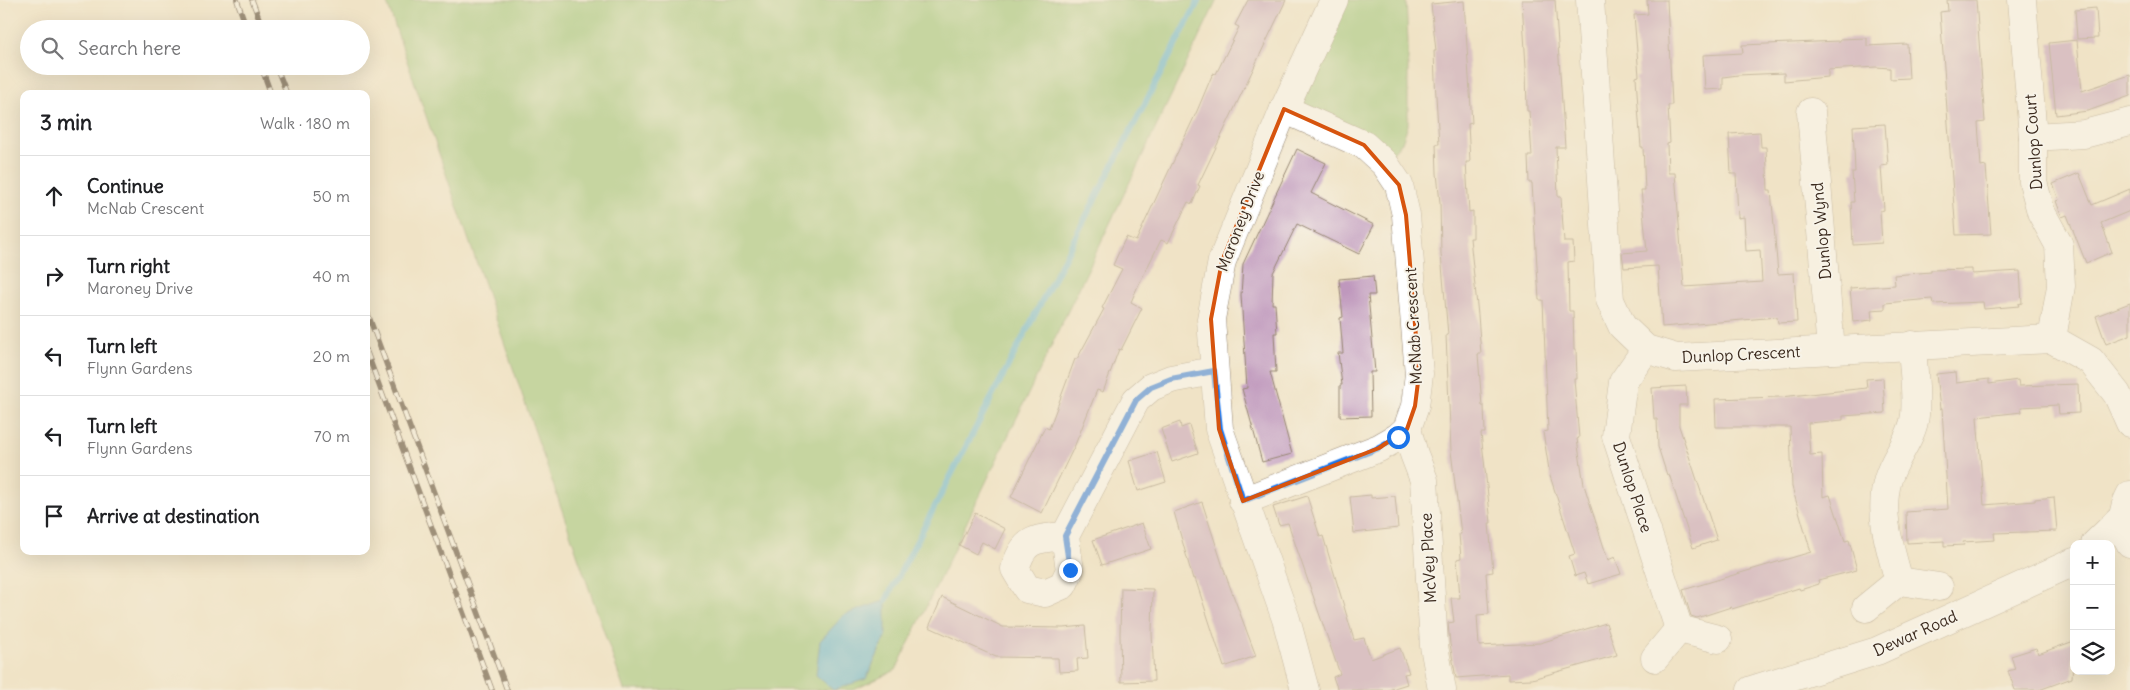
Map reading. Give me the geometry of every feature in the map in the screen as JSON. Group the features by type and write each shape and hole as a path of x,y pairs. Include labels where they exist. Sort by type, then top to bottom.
{"street":[{"name":"Maroney Drive","path":"1303,688 1286,619 1243,501 1220,429 1211,319 1222,261 1284,108 1334,0"},
{"name":"Dunlop Crescent","path":"1590,0 1610,300 1622,326 1646,349 1676,358 2052,339"},
{"name":"Dunlop Court","path":"2022,0 2033,137 2033,182 2041,212 2059,245 2061,286 2052,339"},
{"name":"McNab Crescent","path":"1284,108 1364,145 1385,164 1399,185 1406,215 1419,374 1415,406 1407,429"},
{"name":"Dunlop Wynd","path":"1811,112 1830,350"},
{"path":"2033,137 2084,134 2130,122"},
{"path":"2052,339 2091,361 2117,394 2130,423"},
{"path":"1899,581 1887,540 1884,513 1888,478 1915,416 1912,345"},
{"name":"Dunlop Place","path":"1646,349 1623,382 1616,436 1680,629"},
{"path":"1065,536 1136,400 1151,387 1171,379 1214,371"},
{"path":"1243,501 1379,448 1398,437 1407,429"},
{"name":"McVey Place","path":"1407,429 1424,480 1434,646 1442,690"},
{"path":"2127,505 2123,525 2130,543"},
{"path":"2098,540 2127,505"},
{"path":"2115,553 2130,550"},
{"name":"Dewar Road","path":"1751,690 1877,651 2070,564"},
{"path":"1866,608 1899,581 1939,587"},
{"path":"1655,658 1680,629 1718,639"}],"highlighted area":[{"path":"1284,109 1364,145 1399,185 1406,215 1419,374 1415,406 1407,429 1379,448 1243,501 1219,429 1211,319 1222,261"}],"green space":[{"path":"386,0 1217,0 896,670 854,690 624,690"},
{"path":"1337,0 1406,0 1408,125 1402,142 1385,161 1288,107"}],"water":[{"path":"886,600 886,637 866,679 833,690 816,675 820,641 844,615"}],"building":[{"path":"1248,0 1286,0 1198,185 1200,186 1192,204 1188,202 1168,243 1161,240 1137,288 1131,302 1142,308 1121,350 1119,349 1103,392 1097,390 1075,445 1042,513 1011,497 1045,427 1049,429 1075,359 1077,359 1104,309 1102,308 1122,269 1113,265 1126,237 1136,241 1213,73 1216,74 1239,27 1235,25"},
{"path":"1522,0 1555,0 1565,147 1556,147 1558,197 1561,197 1564,242 1573,242 1574,261 1568,262 1569,311 1573,311 1574,349 1576,349 1577,379 1574,379 1579,438 1577,439 1584,485 1608,560 1615,557 1621,574 1588,584 1584,573 1575,576 1569,556 1575,554 1550,476 1543,432 1548,431 1543,300 1539,300 1532,183 1529,183 1528,156 1532,156 1529,111 1527,111"},
{"path":"1647,0 1667,0 1672,105 1668,105 1670,143 1667,144 1668,173 1675,173 1684,287 1762,282 1760,250 1746,251 1744,217 1738,218 1736,174 1731,174 1729,134 1760,132 1761,147 1766,147 1768,190 1771,190 1778,274 1794,273 1797,322 1778,323 1777,317 1662,327 1658,266 1624,268 1622,253 1647,251 1641,190 1645,190 1636,77 1639,76 1634,15 1648,14"},
{"path":"1947,0 1976,0 1985,122 1978,123 1981,167 1986,166 1991,234 1956,235 1940,12 1948,11"},
{"path":"1464,1 1472,123 1468,124 1470,162 1466,162 1469,212 1473,211 1473,238 1470,238 1481,354 1478,354 1485,433 1481,433 1491,523 1489,523 1493,572 1486,573 1489,614 1477,615 1479,646 1540,643 1606,623 1617,655 1532,679 1508,680 1508,674 1456,678 1450,644 1448,623 1454,622 1451,598 1460,598 1457,559 1461,558 1459,534 1461,534 1451,451 1446,335 1448,335 1437,173 1436,144 1439,144 1434,51 1436,51 1431,4"},
{"path":"2096,8 2098,38 2077,39 2075,10"},
{"path":"1867,38 1867,46 1907,44 1909,78 1890,79 1890,68 1876,67 1828,70 1828,77 1784,81 1784,73 1738,75 1723,77 1723,89 1705,90 1703,55 1743,53 1742,45"},
{"path":"2077,40 2082,91 2130,75 2130,96 2088,111 2056,115 2049,43"},
{"path":"1885,124 1888,165 1881,166 1884,210 1880,211 1882,243 1853,245 1851,202 1854,202 1852,172 1855,172 1853,126"},
{"path":"1297,149 1326,163 1311,193 1374,225 1359,254 1297,224 1273,273 1272,304 1275,304 1277,333 1274,333 1276,372 1270,372 1292,454 1262,462 1242,389 1247,388 1241,295 1243,264"},
{"path":"2079,173 2092,205 2130,189 2130,211 2101,223 2112,252 2086,263 2067,215 2062,217 2056,201 2059,200 2053,184"},
{"path":"1972,269 1972,274 2020,271 2022,303 2018,304 2019,306 1984,309 1983,302 1933,304 1932,299 1885,303 1885,309 1871,310 1872,320 1853,322 1850,288 1895,285 1894,275 1931,272 1931,270"},
{"path":"1373,276 1375,295 1368,295 1375,372 1370,372 1371,416 1340,417 1340,385 1342,385 1338,353 1343,353 1340,318 1343,317 1339,279"},
{"path":"2130,303 2130,335 2106,344 2096,316"},
{"path":"1955,372 1956,383 1989,379 1989,384 2018,380 2019,386 2078,384 2079,413 2059,414 2058,405 2021,407 2022,412 1977,417 1984,505 2035,501 2035,499 2054,497 2057,531 1994,533 1995,540 1963,542 1964,545 1944,546 1944,541 1907,543 1906,512 1948,509 1942,408 1940,409 1936,374"},
{"path":"1883,378 1885,413 1843,416 1843,420 1808,423 1810,455 1822,454 1823,497 1830,495 1845,541 1849,540 1857,570 1818,580 1819,584 1800,590 1799,588 1732,609 1731,607 1697,618 1691,616 1683,590 1811,552 1792,487 1790,427 1716,427 1715,399 1780,397 1867,388 1866,379"},
{"path":"1686,386 1687,405 1679,405 1679,426 1717,540 1693,548 1669,474 1667,475 1658,447 1657,419 1654,419 1652,388"},
{"path":"1180,422 1181,428 1189,425 1198,453 1172,462 1161,429"},
{"path":"1157,452 1166,482 1138,491 1129,461"},
{"path":"1371,495 1371,498 1395,496 1398,528 1354,533 1350,497"},
{"path":"1307,496 1320,537 1323,536 1354,640 1364,638 1371,659 1400,648 1409,673 1404,674 1407,684 1388,690 1338,690 1333,677 1340,674 1288,523 1279,525 1273,507"},
{"path":"1202,502 1227,579 1256,656 1224,667 1195,578 1193,579 1174,512"},
{"path":"975,513 1005,529 995,549 982,542 976,554 959,545"},
{"path":"1142,523 1151,549 1102,565 1093,540"},
{"path":"1121,588 1153,589 1154,681 1121,682"},
{"path":"942,597 1003,627 1063,628 1085,626 1088,658 1077,659 1078,671 1059,672 1058,658 996,657 929,627"},
{"path":"2070,642 2070,675 2072,675 2072,678 2039,690 2015,690 2008,671 2015,669 2011,656 2036,648 2038,654"}],"waterway":[{"path":"886,600 1199,0"}],"railway":[{"path":"237,0 244,20"},
{"path":"252,0 260,20"},
{"path":"264,75 270,90"},
{"path":"280,75 285,90"},
{"path":"370,320 507,690"},
{"path":"370,361 492,690"}],"route":[{"path":"1070,570 1065,536 1136,400 1151,387 1171,379 1214,371 1220,429 1243,501 1379,448 1398,437"}]}
